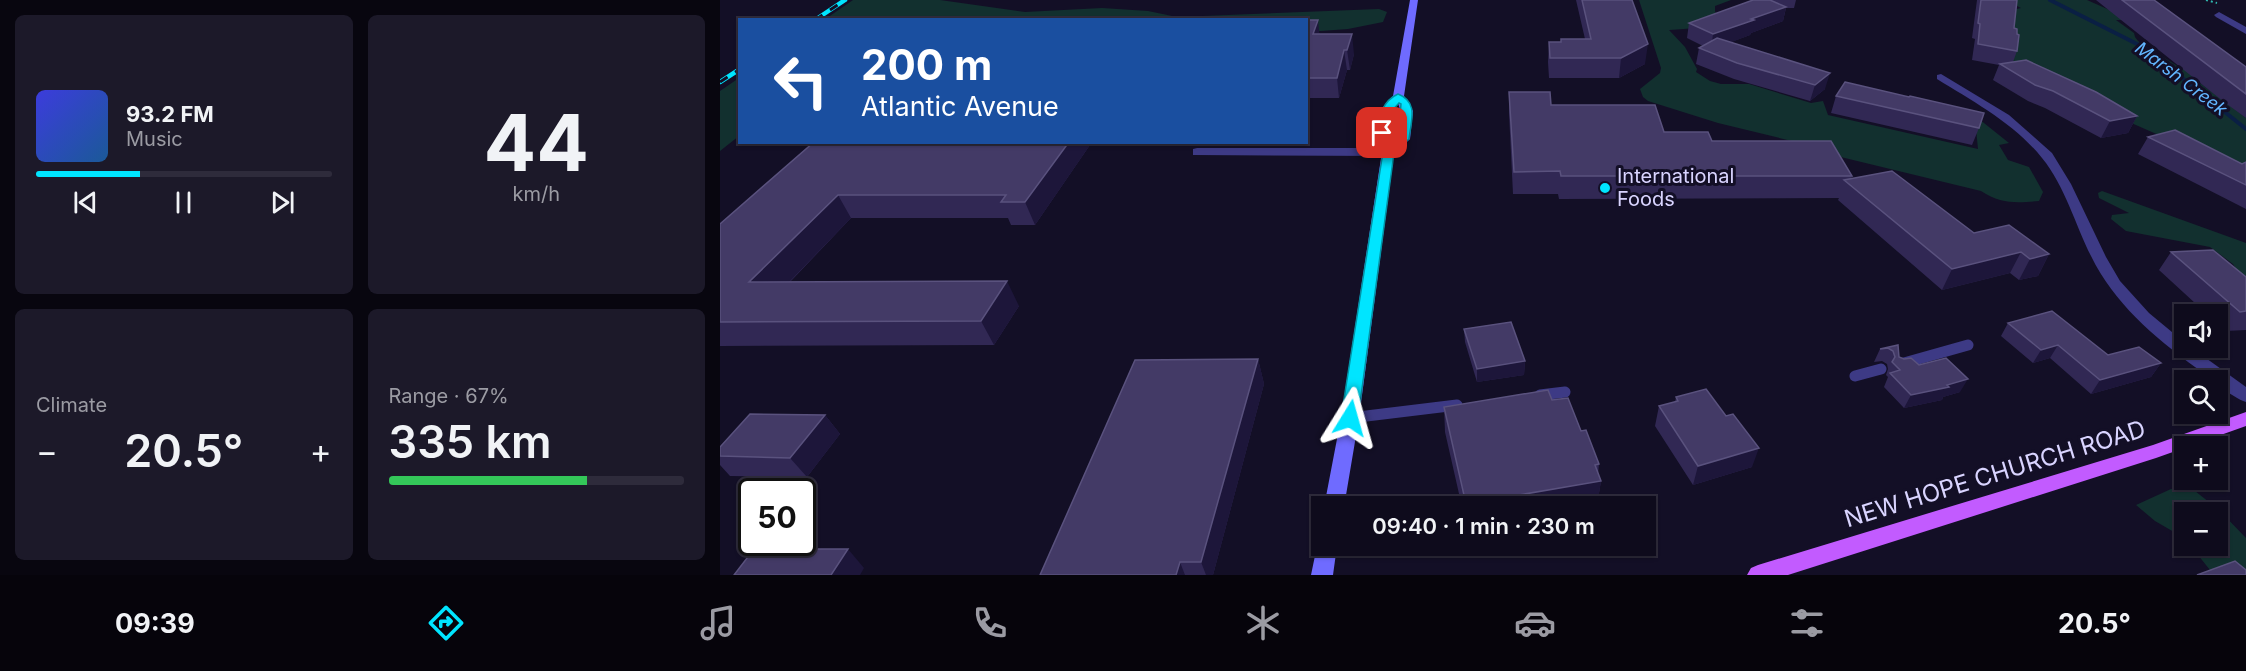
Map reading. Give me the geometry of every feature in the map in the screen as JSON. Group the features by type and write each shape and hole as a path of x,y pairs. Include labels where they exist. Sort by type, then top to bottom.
{"main road":[{"path":"1336,496 1350,418 1388,152 1381,138 1386,111 1398,97 1414,0"},
{"path":"1388,152 1404,139 1408,109 1406,103 1398,97"},
{"name":"NEW HOPE CHURCH ROAD","path":"1758,575 2156,451 2246,419"},
{"path":"1322,575 1325,556"}],"street":[{"path":"2219,15 2246,31"},
{"path":"1941,77 2012,124 2046,153 2072,197 2098,259 2115,285 2151,324 2246,396"},
{"path":"1197,152 1388,152"}],"lane":[{"path":"1899,365 1968,345"},
{"path":"1855,376 1881,369"},
{"path":"1530,397 1565,392"},
{"path":"1350,418 1472,404"}],"path":[{"path":"2206,0 2217,3"}],"green space":[{"path":"853,0 940,0 1025,12 1102,8 1148,11 1177,17 1379,9 1387,12 1383,22 1348,29 1308,32 1308,18 827,18"},
{"path":"1639,0 1731,0 1715,6 1715,12 1723,19 1716,23 1690,29 1669,30 1685,47 1697,69 1696,72 1710,81 1721,84 1749,84 1811,103 1823,101 1828,115 1978,149 1976,129 1979,119 2009,143 1999,145 2008,160 2029,167 2043,192 2039,201 2002,200 1981,191 1816,151 1800,143 1718,123 1648,101 1643,97 1640,89 1660,73 1661,68"},
{"path":"2005,0 2087,0 2114,12 2141,20 2116,20 2134,33 2138,41 2179,67 2195,72 2196,80 2246,118 2246,169 2161,136 2010,70 1999,13 2021,8"},
{"path":"738,79 738,137 720,151 720,91"},
{"path":"2102,191 2246,243 2246,283 2233,264 2210,247 2126,231 2111,219 2112,215 2129,213 2099,198 2098,193"},
{"path":"2171,489 2195,491 2209,502 2174,502 2174,532 2155,521 2136,505"},
{"path":"2228,519 2246,538 2246,575 2210,570 2199,556 2228,556"}],"building":[{"path":"1582,0 1632,0 1648,44 1621,58 1550,58 1549,42 1561,42 1561,39 1591,39"},
{"path":"1753,0 1770,0 1786,7 1713,34 1689,23"},
{"path":"1981,0 2017,0 2014,28 2017,29 2019,35 2017,51 1978,44"},
{"path":"2122,0 2154,0 2246,67 2246,94"},
{"path":"1308,20 1318,20 1313,34 1352,34 1347,50 1344,50 1337,78 1308,78"},
{"path":"1717,38 1830,73 1815,85 1737,63 1699,48"},
{"path":"2026,60 2096,92 2137,116 2110,121 2053,91 2035,85 2000,64"},
{"path":"1845,82 1984,113 1979,128 1836,96"},
{"path":"1509,92 1550,92 1551,105 1655,105 1664,132 1708,132 1712,141 1831,141 1852,176 1561,176 1560,171 1514,172"},
{"path":"2175,130 2242,164 2246,162 2246,185 2148,137"},
{"path":"812,144 1068,144 1025,202 1001,202 1006,195 838,195 749,282 1007,281 981,321 720,322 720,224"},
{"path":"1892,171 1974,233 2009,225 2049,254 2030,259 2021,252 1952,269 1844,180"},
{"path":"2213,250 2246,277 2246,311 2240,312 2171,252"},
{"path":"2052,311 2108,355 2139,347 2161,363 2100,380 2058,345 2041,350 2008,323"},
{"path":"1511,322 1525,361 1477,369 1464,329"},
{"path":"1898,345 1899,357 1911,358 1919,365 1946,358 1968,379 1947,385 1949,387 1911,395 1890,373 1900,370 1892,362 1895,357 1893,351 1888,348 1880,349"},
{"path":"1258,359 1201,562 1180,562 1176,575 1040,575 1135,360"},
{"path":"1706,389 1726,416 1733,414 1759,448 1698,466 1659,406 1678,401 1676,397"},
{"path":"1548,390 1552,400 1568,398 1581,431 1586,430 1599,464 1595,465 1601,481 1513,496 1464,496 1444,407"},
{"path":"750,414 825,415 790,458 720,456 720,447"},
{"path":"816,549 848,549 831,575 734,575 749,556 816,556"},
{"path":"2235,561 2246,570 2246,575 2197,575"}],"waterway":[{"name":"Marsh Creek","path":"2050,0 2145,48 2246,129"}],"railway":[{"path":"818,18 845,0"},
{"path":"720,82 738,70"}],"place":[{"name":"International Foods","path":"1605,188"}],"route":[{"path":"1350,418 1388,152 1404,139 1408,109 1406,103 1398,97 1386,111 1382,133"}]}
